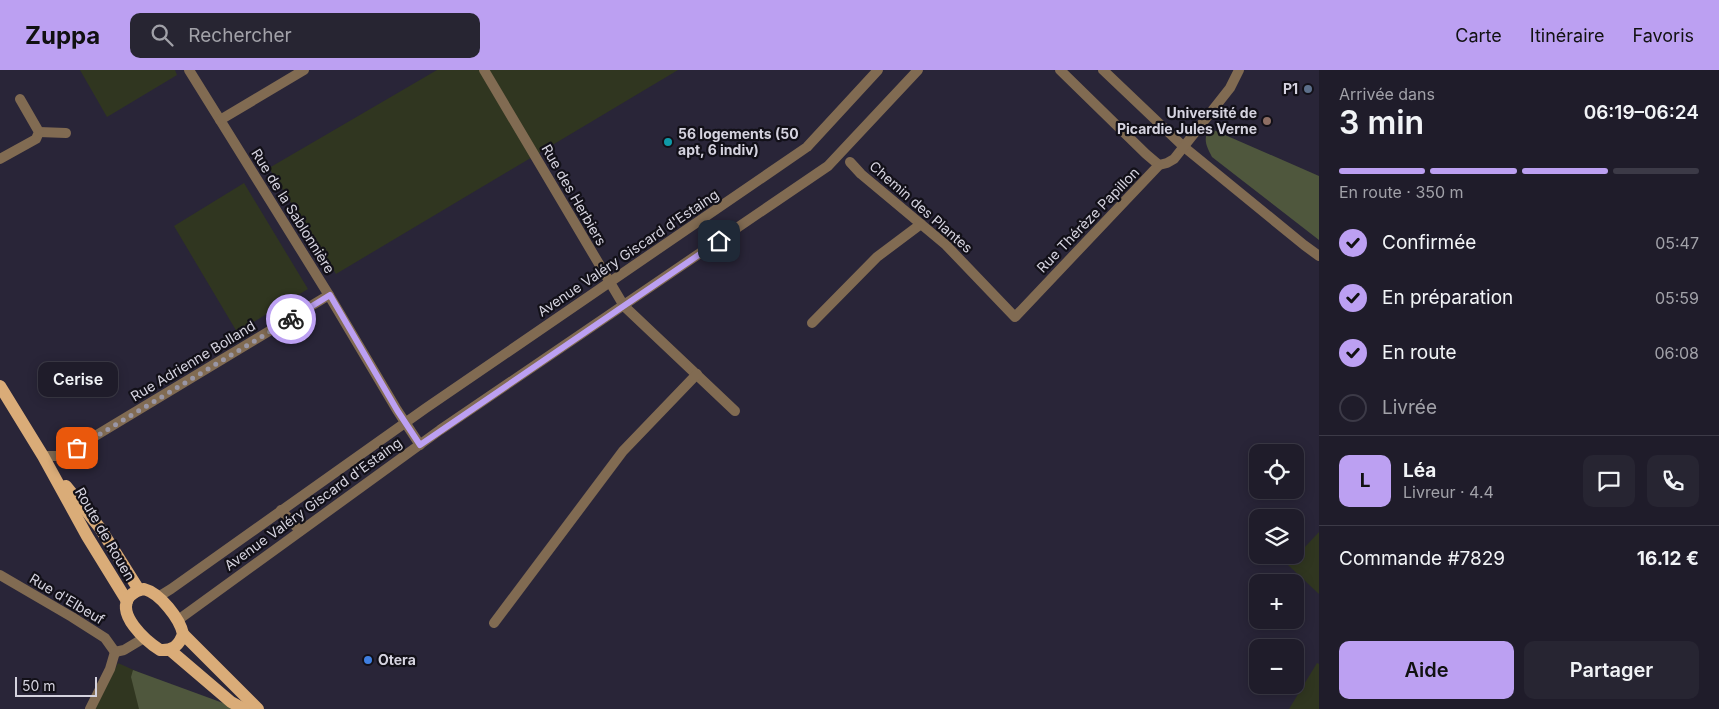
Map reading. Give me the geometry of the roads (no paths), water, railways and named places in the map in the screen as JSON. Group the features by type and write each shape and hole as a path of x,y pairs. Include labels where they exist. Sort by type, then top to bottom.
{"main road":[{"name":"Route de Rouen","path":"0,386 127,601"},
{"name":"Route de Rouen","path":"43,456 100,528 139,590"},
{"path":"244,709 231,702 170,650 160,650 144,638 129,620 126,613 127,601 139,590 150,591 158,596 178,620 182,634 258,709"},
{"path":"170,650 178,643 182,634"}],"street":[{"name":"Rue de la Sablonnière","path":"189,70 330,295 420,445"},
{"path":"220,120 304,70"},
{"name":"Rue des Herbiers","path":"484,70 624,306 736,411"},
{"name":"Avenue Valéry Giscard d'Estaing","path":"158,596 171,589 405,422 806,147 878,70"},
{"name":"Avenue Valéry Giscard d'Estaing","path":"178,620 420,445 828,166 918,70"},
{"path":"1060,70 1159,165"},
{"path":"1103,70 1184,147 1304,246 1319,256"},
{"name":"Rue Thérèze Papillon","path":"1015,316 1159,165 1174,159 1230,88 1239,70"},
{"path":"20,99 39,132"},
{"path":"39,132 66,133"},
{"path":"0,159 36,139 39,132"},
{"name":"Chemin des Plantes","path":"850,162 861,174 946,245 1015,316"},
{"path":"812,323 877,257 921,224"},
{"name":"Rue Adrienne Bolland","path":"43,456 62,456 330,295"},
{"path":"494,624 623,451 698,374"},
{"path":"281,510 300,532"},
{"name":"Rue d'Elbeuf","path":"0,575 68,614 105,638 115,652"},
{"path":"90,709 110,669 115,652 124,650 144,638"}],"place":[{"name":"P1","path":"1308,89"},
{"name":"Université de Picardie Jules Verne","path":"1267,121"},
{"name":"56 logements (50 apt, 6 indiv)","path":"668,142"},
{"name":"Cerise","path":"77,448"},
{"name":"Otera","path":"368,660"}]}
